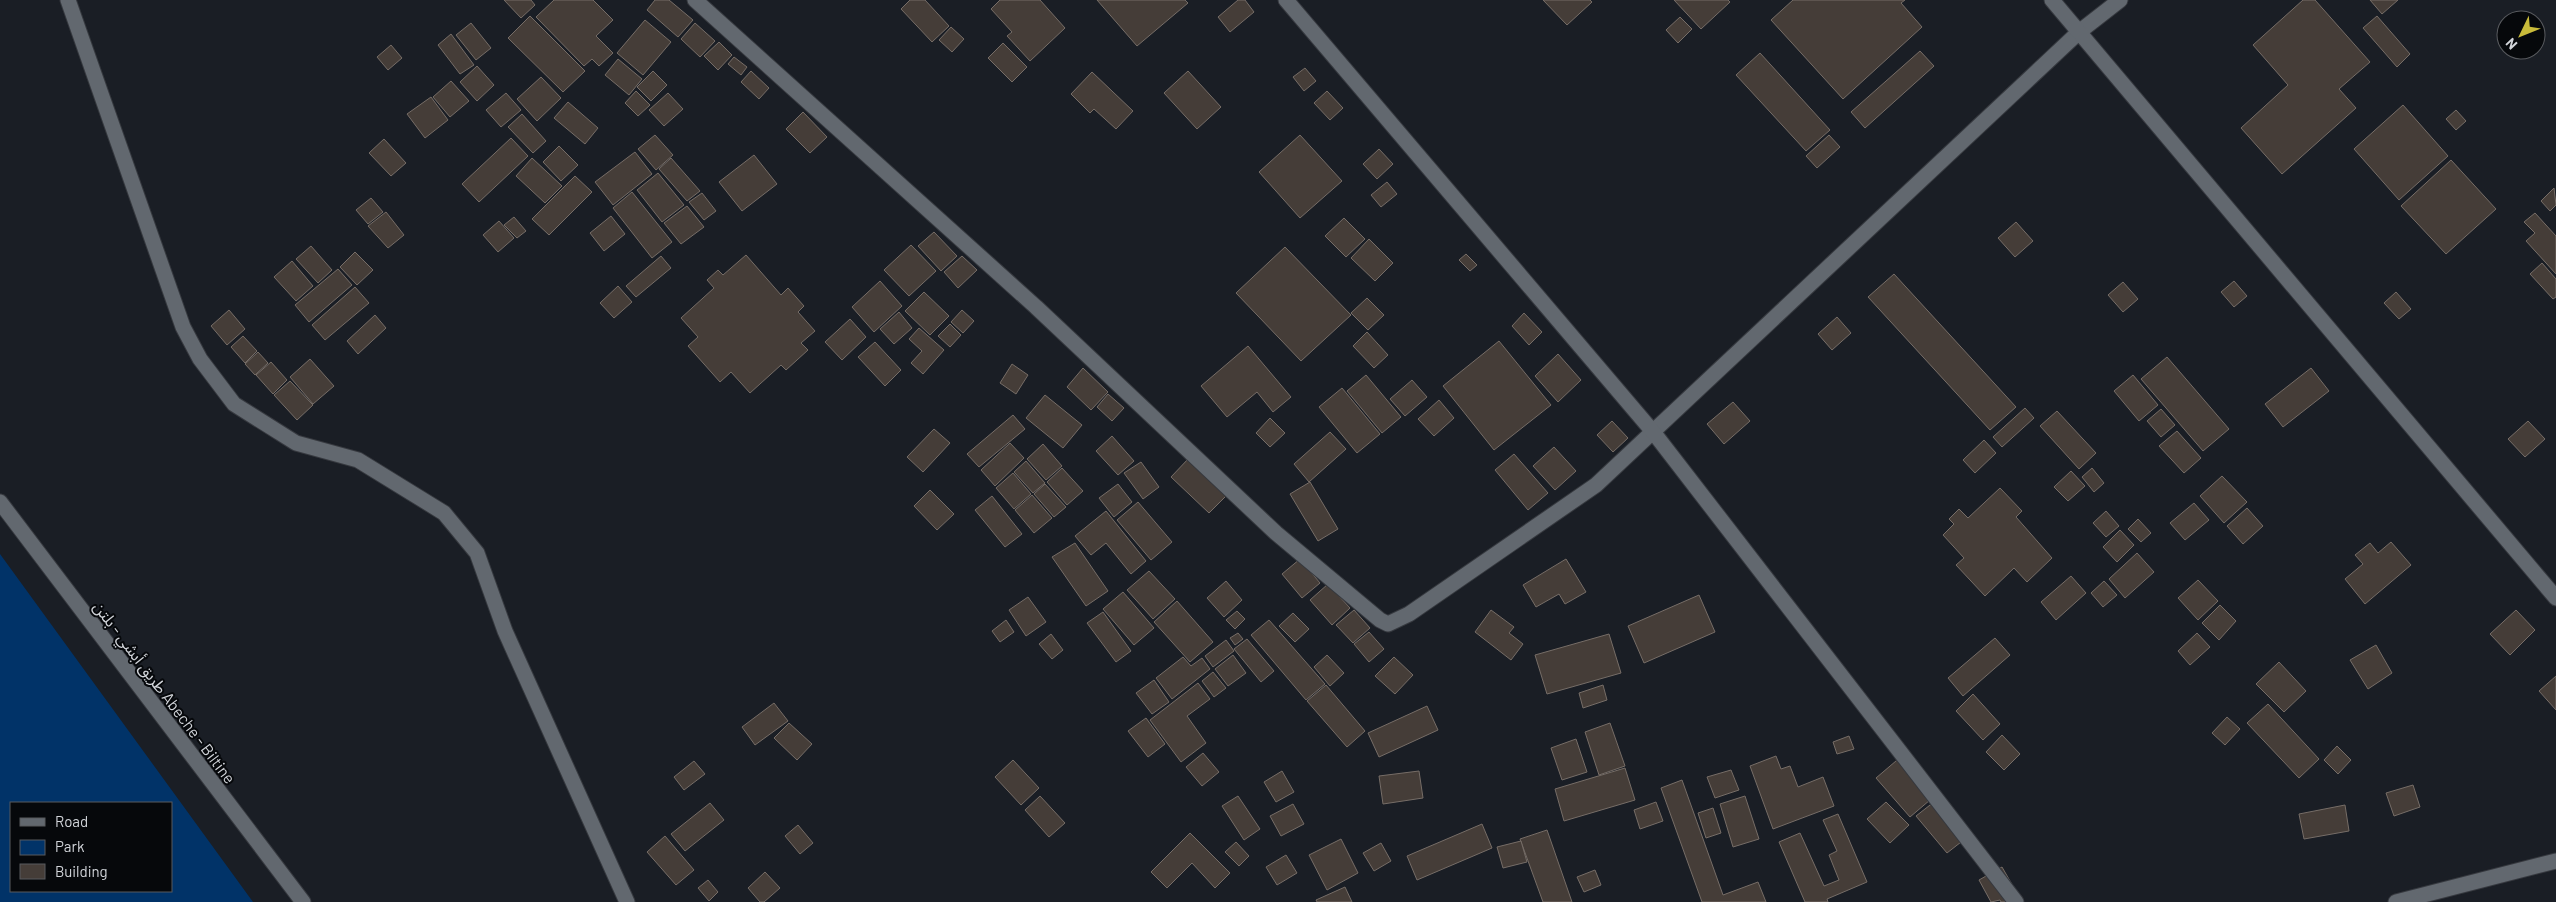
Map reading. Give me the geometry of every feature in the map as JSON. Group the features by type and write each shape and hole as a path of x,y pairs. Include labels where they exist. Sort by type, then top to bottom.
{"street":[{"path":"68,0 183,327 200,359 234,404 296,443 358,460 444,513 477,552 504,631 627,902"},
{"path":"695,0 1036,307 1276,533 1380,620 1388,624 1409,614 1596,485 1654,433 2079,32 2120,0"},
{"path":"1286,0 1654,433 2016,902"},
{"path":"2052,0 2556,598"},
{"name":"طريق أبشي - بلتن Abeche - Biltine","path":"0,502 303,902"},
{"path":"2396,902 2556,861"}],"green space":[{"path":"0,554 253,902 0,902"}],"building":[{"path":"504,0 531,0 535,5 521,18"},
{"path":"554,0 593,0 613,20 596,36 613,53 599,66 592,59 584,66 536,17"},
{"path":"655,0 669,0 693,20 678,37 647,10"},
{"path":"910,0 925,0 949,26 932,42 901,9"},
{"path":"1000,0 1040,0 1065,28 1030,61 1007,36 1012,32 991,9"},
{"path":"1097,0 1185,0 1188,3 1137,46"},
{"path":"1238,0 1245,0 1254,12 1230,32 1218,17"},
{"path":"1543,0 1590,0 1592,2 1567,25"},
{"path":"1674,0 1728,0 1730,2 1701,29"},
{"path":"1793,0 1905,0 1901,3 1922,27 1843,99 1771,20"},
{"path":"2303,0 2315,0 2370,62 2339,89 2356,108 2282,174 2241,128 2288,85 2253,45"},
{"path":"2370,0 2398,0 2382,14"},
{"path":"530,16 585,71 563,92 508,38"},
{"path":"2377,16 2410,54 2397,67 2363,28"},
{"path":"1680,17 1692,29 1678,43 1666,30"},
{"path":"645,20 671,42 643,75 617,53"},
{"path":"471,23 491,48 476,60 456,35"},
{"path":"695,23 715,41 700,57 681,39"},
{"path":"951,27 964,39 952,52 939,40"},
{"path":"451,34 474,65 460,74 438,45"},
{"path":"719,42 732,55 718,70 704,56"},
{"path":"1003,43 1027,67 1012,82 988,58"},
{"path":"391,45 402,58 388,70 377,57"},
{"path":"1920,51 1934,66 1865,128 1851,112"},
{"path":"1760,53 1830,130 1806,151 1736,75"},
{"path":"734,57 747,67 741,75 728,64"},
{"path":"618,59 642,79 629,95 605,75"},
{"path":"477,66 494,85 477,101 460,82"},
{"path":"1305,68 1316,81 1304,91 1293,77"},
{"path":"653,71 667,85 651,101 637,87"},
{"path":"751,71 769,88 759,99 741,82"},
{"path":"1188,71 1221,107 1197,129 1164,93"},
{"path":"1092,72 1133,111 1116,129 1094,109 1090,113 1071,94"},
{"path":"541,77 561,98 537,121 517,99"},
{"path":"451,81 469,101 450,117 433,97"},
{"path":"636,91 650,105 638,116 625,103"},
{"path":"1327,91 1343,108 1330,120 1314,103"},
{"path":"506,93 521,110 501,127 486,110"},
{"path":"668,93 683,109 664,126 649,110"},
{"path":"431,97 448,120 425,138 407,114"},
{"path":"568,102 598,128 585,144 554,118"},
{"path":"2403,105 2448,156 2399,200 2354,149"},
{"path":"2456,110 2466,121 2456,130 2446,119"},
{"path":"803,112 827,137 810,153 786,129"},
{"path":"522,114 546,141 533,153 508,127"},
{"path":"655,135 673,155 656,170 638,149"},
{"path":"1300,135 1342,181 1300,218 1259,172"},
{"path":"1829,135 1840,147 1817,168 1806,156"},
{"path":"511,138 528,156 479,202 462,184"},
{"path":"384,139 406,163 391,176 369,153"},
{"path":"559,146 578,165 561,181 543,162"},
{"path":"1379,149 1393,164 1377,179 1363,164"},
{"path":"635,152 652,174 613,205 595,182"},
{"path":"754,155 777,184 742,211 719,182"},
{"path":"532,158 562,186 545,203 516,176"},
{"path":"671,158 700,191 687,201 659,169"},
{"path":"2451,160 2496,209 2446,254 2401,206"},
{"path":"658,173 684,205 662,222 637,190"},
{"path":"575,176 592,192 549,235 532,219"},
{"path":"1387,182 1397,194 1381,207 1371,195"},
{"path":"2554,188 2556,205 2550,211 2541,201"},
{"path":"632,192 672,242 652,258 613,208"},
{"path":"702,193 716,211 704,220 689,202"},
{"path":"371,198 383,212 368,224 356,210"},
{"path":"687,206 704,227 681,244 664,223"},
{"path":"386,212 404,235 388,248 368,226"},
{"path":"2535,213 2556,236 2556,274 2526,241 2535,233 2524,222"},
{"path":"611,216 625,234 604,251 590,233"},
{"path":"514,217 526,231 517,238 504,225"},
{"path":"1344,218 1365,239 1346,257 1325,236"},
{"path":"499,221 514,238 498,252 483,235"},
{"path":"2016,222 2033,241 2015,257 1998,238"},
{"path":"934,232 957,256 941,271 918,246"},
{"path":"1369,239 1393,263 1375,281 1351,258"},
{"path":"911,245 936,271 909,296 884,270"},
{"path":"311,246 332,270 318,283 296,259"},
{"path":"1285,247 1351,315 1301,361 1236,293"},
{"path":"355,252 373,270 357,285 340,267"},
{"path":"1466,254 1477,265 1470,271 1459,260"},
{"path":"746,255 781,295 788,288 804,306 798,312 815,331 801,343 808,350 786,370 781,365 750,393 731,372 720,382 688,346 698,337 681,318 714,288 707,280 718,270 723,275"},
{"path":"661,256 671,268 636,297 626,286"},
{"path":"962,256 977,270 958,288 944,272"},
{"path":"292,261 313,286 296,301 274,277"},
{"path":"2542,263 2556,279 2556,297 2553,299 2530,274"},
{"path":"338,269 352,285 309,322 295,305"},
{"path":"1894,274 2016,407 1990,430 1868,297"},
{"path":"880,281 902,306 874,332 852,307"},
{"path":"2234,281 2247,296 2234,307 2221,292"},
{"path":"2123,282 2138,299 2123,312 2108,295"},
{"path":"618,286 632,302 614,318 600,303"},
{"path":"355,287 369,303 325,340 312,325"},
{"path":"924,292 949,316 930,335 905,311"},
{"path":"2396,292 2411,309 2399,319 2384,303"},
{"path":"1367,298 1384,315 1368,330 1351,313"},
{"path":"229,310 245,329 227,345 211,326"},
{"path":"962,310 974,321 963,333 951,322"},
{"path":"899,312 912,328 894,344 880,329"},
{"path":"1524,313 1542,332 1529,345 1512,326"},
{"path":"375,315 386,328 358,354 347,341"},
{"path":"1837,317 1851,333 1832,350 1818,334"},
{"path":"850,319 866,337 842,360 825,342"},
{"path":"950,324 961,335 950,347 938,336"},
{"path":"919,328 944,350 923,374 911,363 922,351 909,339"},
{"path":"1367,332 1388,355 1374,368 1353,346"},
{"path":"243,336 257,351 245,363 231,347"},
{"path":"1499,341 1551,405 1494,450 1443,386"},
{"path":"875,342 901,370 885,386 858,357"},
{"path":"1248,346 1291,397 1273,412 1257,392 1227,417 1201,386"},
{"path":"258,352 268,363 255,375 245,364"},
{"path":"1558,354 1581,380 1558,402 1535,376"},
{"path":"2167,357 2229,429 2203,451 2141,379"},
{"path":"310,359 334,386 313,404 290,377"},
{"path":"271,362 287,380 273,394 256,375"},
{"path":"1012,364 1028,375 1016,394 1000,383"},
{"path":"1083,368 1108,392 1091,410 1067,387"},
{"path":"2311,368 2329,391 2283,427 2265,404"},
{"path":"1366,375 1401,417 1382,433 1347,391"},
{"path":"2133,375 2158,405 2139,421 2114,391"},
{"path":"1412,380 1427,397 1405,416 1390,399"},
{"path":"290,381 313,405 297,420 274,395"},
{"path":"1342,388 1380,434 1357,453 1319,407"},
{"path":"1108,394 1124,408 1112,421 1097,407"},
{"path":"1045,395 1082,425 1063,448 1026,418"},
{"path":"1439,400 1454,418 1434,436 1418,419"},
{"path":"1733,402 1750,421 1724,444 1707,424"},
{"path":"2025,408 2034,418 2002,447 1993,437"},
{"path":"2161,409 2175,425 2161,437 2147,421"},
{"path":"2057,411 2096,453 2079,469 2040,426"},
{"path":"1013,415 1025,429 979,467 967,454"},
{"path":"1270,418 1285,433 1270,447 1256,433"},
{"path":"1612,421 1628,438 1613,452 1597,435"},
{"path":"2528,421 2545,439 2525,457 2508,439"},
{"path":"934,429 950,443 923,472 907,457"},
{"path":"2177,431 2201,458 2184,473 2159,446"},
{"path":"1330,432 1346,449 1309,482 1294,464"},
{"path":"1112,436 1134,461 1118,475 1096,451"},
{"path":"1984,440 1996,453 1975,473 1963,460"},
{"path":"1010,443 1024,458 995,486 981,470"},
{"path":"1043,444 1062,466 1046,480 1027,459"},
{"path":"1554,447 1576,471 1555,490 1533,466"},
{"path":"1514,454 1548,493 1528,510 1495,470"},
{"path":"1189,458 1227,495 1209,513 1171,477"},
{"path":"1026,461 1045,483 1033,493 1014,472"},
{"path":"1141,462 1159,487 1143,499 1124,473"},
{"path":"1062,468 1083,491 1067,505 1047,482"},
{"path":"2092,468 2104,483 2094,492 2082,477"},
{"path":"2071,471 2085,486 2068,501 2054,487"},
{"path":"1013,473 1031,494 1014,509 996,488"},
{"path":"2222,476 2247,502 2224,523 2200,496"},
{"path":"1310,482 1338,529 1318,541 1290,494"},
{"path":"1045,484 1066,507 1054,517 1034,494"},
{"path":"1118,484 1132,502 1114,517 1099,498"},
{"path":"2000,488 2022,511 2016,517 2052,558 2027,582 2014,568 1985,596 1956,565 1964,558 1943,535 1954,524 1949,519 1959,509 1968,518"},
{"path":"930,490 954,514 937,530 914,506"},
{"path":"1032,495 1052,518 1034,533 1015,510"},
{"path":"992,496 1022,534 1005,547 975,510"},
{"path":"1138,502 1172,542 1151,560 1117,520"},
{"path":"2194,503 2209,520 2185,540 2170,523"},
{"path":"2247,508 2263,526 2243,544 2227,526"},
{"path":"1106,511 1146,561 1131,574 1106,543 1091,555 1075,536"},
{"path":"2106,511 2119,526 2106,537 2093,523"},
{"path":"2138,519 2151,533 2141,542 2128,529"},
{"path":"2120,530 2134,545 2117,562 2103,547"},
{"path":"2391,542 2411,565 2365,604 2345,579 2363,564 2355,555 2370,543 2378,553"},
{"path":"1075,543 1108,591 1086,606 1052,557"},
{"path":"2137,553 2154,572 2125,598 2109,579"},
{"path":"1300,559 1320,583 1302,598 1282,574"},
{"path":"1566,559 1586,592 1565,604 1559,594 1536,607 1523,585"},
{"path":"1149,571 1175,599 1153,619 1127,590"},
{"path":"2071,576 2086,593 2056,620 2041,602"},
{"path":"2198,580 2218,601 2198,620 2178,598"},
{"path":"1226,581 1242,600 1224,617 1207,598"},
{"path":"2104,581 2117,595 2103,607 2091,593"},
{"path":"1328,584 1350,608 1332,625 1310,600"},
{"path":"1123,592 1154,628 1134,645 1103,609"},
{"path":"1699,595 1715,632 1644,663 1628,626"},
{"path":"1028,597 1046,622 1026,636 1009,610"},
{"path":"1177,601 1213,642 1190,662 1154,622"},
{"path":"2220,605 2236,621 2219,640 2202,623"},
{"path":"1354,610 1370,628 1353,643 1336,625"},
{"path":"1491,610 1514,627 1509,633 1523,644 1511,660 1475,632"},
{"path":"2516,610 2535,630 2510,655 2490,634"},
{"path":"1237,611 1245,619 1235,629 1226,620"},
{"path":"1103,612 1131,651 1116,662 1087,623"},
{"path":"1293,613 1309,629 1295,642 1279,626"},
{"path":"1006,620 1014,632 1000,642 992,631"},
{"path":"1269,620 1325,684 1306,700 1251,635"},
{"path":"1369,632 1384,649 1369,662 1354,644"},
{"path":"1238,633 1243,639 1235,645 1230,638"},
{"path":"2197,633 2210,647 2190,665 2178,651"},
{"path":"1051,634 1063,650 1052,659 1039,644"},
{"path":"1609,634 1621,673 1547,694 1535,655"},
{"path":"1995,638 2010,655 1963,696 1948,678"},
{"path":"1247,639 1274,671 1261,682 1234,649"},
{"path":"1226,640 1234,651 1213,667 1205,656"},
{"path":"2376,645 2392,673 2368,689 2350,660"},
{"path":"1233,655 1246,673 1228,686 1215,669"},
{"path":"1327,655 1344,673 1330,686 1314,667"},
{"path":"1183,657 1191,666 1202,658 1210,669 1172,699 1156,678"},
{"path":"1394,657 1413,675 1395,694 1375,676"},
{"path":"2279,662 2306,691 2284,712 2256,684"},
{"path":"1213,672 1226,688 1214,697 1202,681"},
{"path":"2556,676 2556,710 2539,691"},
{"path":"1154,680 1169,702 1152,714 1136,693"},
{"path":"1198,683 1210,699 1187,716 1206,743 1181,762 1150,720"},
{"path":"1326,685 1365,731 1347,747 1307,701"},
{"path":"1603,685 1607,700 1583,708 1579,693"},
{"path":"1973,694 2000,724 1983,740 1956,711"},
{"path":"774,703 788,721 755,745 742,727"},
{"path":"2268,704 2319,759 2299,778 2247,723"},
{"path":"1427,706 1438,730 1379,757 1368,733"},
{"path":"2227,717 2240,729 2225,745 2212,733"},
{"path":"1146,718 1165,744 1148,757 1128,731"},
{"path":"789,723 812,744 797,760 774,738"},
{"path":"1610,723 1625,766 1599,775 1585,732"},
{"path":"2002,735 2020,754 2004,770 1986,752"},
{"path":"1849,736 1854,749 1837,754 1833,742"},
{"path":"1576,739 1587,772 1562,780 1551,748"},
{"path":"2337,746 2351,760 2338,774 2324,760"},
{"path":"1203,753 1219,772 1202,786 1186,767"},
{"path":"1903,755 1937,794 1910,817 1876,778"},
{"path":"1776,756 1781,769 1790,766 1798,787 1823,777 1834,806 1773,829 1750,766"},
{"path":"1013,760 1039,788 1021,805 995,777"},
{"path":"694,761 705,774 684,790 674,777"},
{"path":"1625,768 1635,800 1564,821 1555,789"},
{"path":"1731,770 1739,790 1715,798 1707,777"},
{"path":"1282,771 1294,792 1276,802 1264,782"},
{"path":"1419,771 1423,798 1383,804 1379,776"},
{"path":"1682,780 1723,895 1758,882 1766,902 1702,902 1661,788"},
{"path":"2413,785 2420,807 2394,816 2386,793"},
{"path":"1040,796 1065,823 1049,837 1025,810"},
{"path":"1238,796 1260,829 1244,840 1222,806"},
{"path":"1745,796 1759,839 1733,847 1720,804"},
{"path":"1939,798 1970,835 1947,853 1916,816"},
{"path":"1656,802 1663,821 1640,829 1634,810"},
{"path":"1886,802 1909,825 1890,843 1867,819"},
{"path":"710,803 724,820 685,851 671,834"},
{"path":"1293,804 1304,824 1281,836 1270,816"},
{"path":"2345,805 2349,831 2304,839 2299,814"},
{"path":"1713,808 1721,833 1706,838 1698,813"},
{"path":"1838,814 1867,882 1827,899 1828,902 1805,902 1779,842 1800,833 1824,886 1839,880 1829,855 1837,851 1823,820"},
{"path":"1482,824 1492,848 1417,880 1407,856"},
{"path":"798,825 813,843 800,854 785,836"},
{"path":"1547,830 1572,902 1543,902 1520,839"},
{"path":"1190,833 1230,873 1215,888 1192,863 1167,888 1151,872"},
{"path":"665,836 694,870 676,885 647,852"},
{"path":"1341,839 1358,873 1327,890 1309,855"},
{"path":"1521,841 1527,862 1503,868 1497,847"},
{"path":"1236,842 1249,856 1239,866 1225,852"},
{"path":"1381,843 1391,861 1374,871 1363,853"},
{"path":"1286,855 1297,873 1277,885 1266,867"},
{"path":"2002,867 2022,902 2001,902 2000,900 1991,902 1979,880"},
{"path":"1595,870 1601,885 1584,892 1577,877"},
{"path":"765,872 780,888 764,902 760,902 748,888"},
{"path":"708,880 718,892 709,901 698,888"},
{"path":"1345,887 1352,902 1317,902 1316,900"}]}
